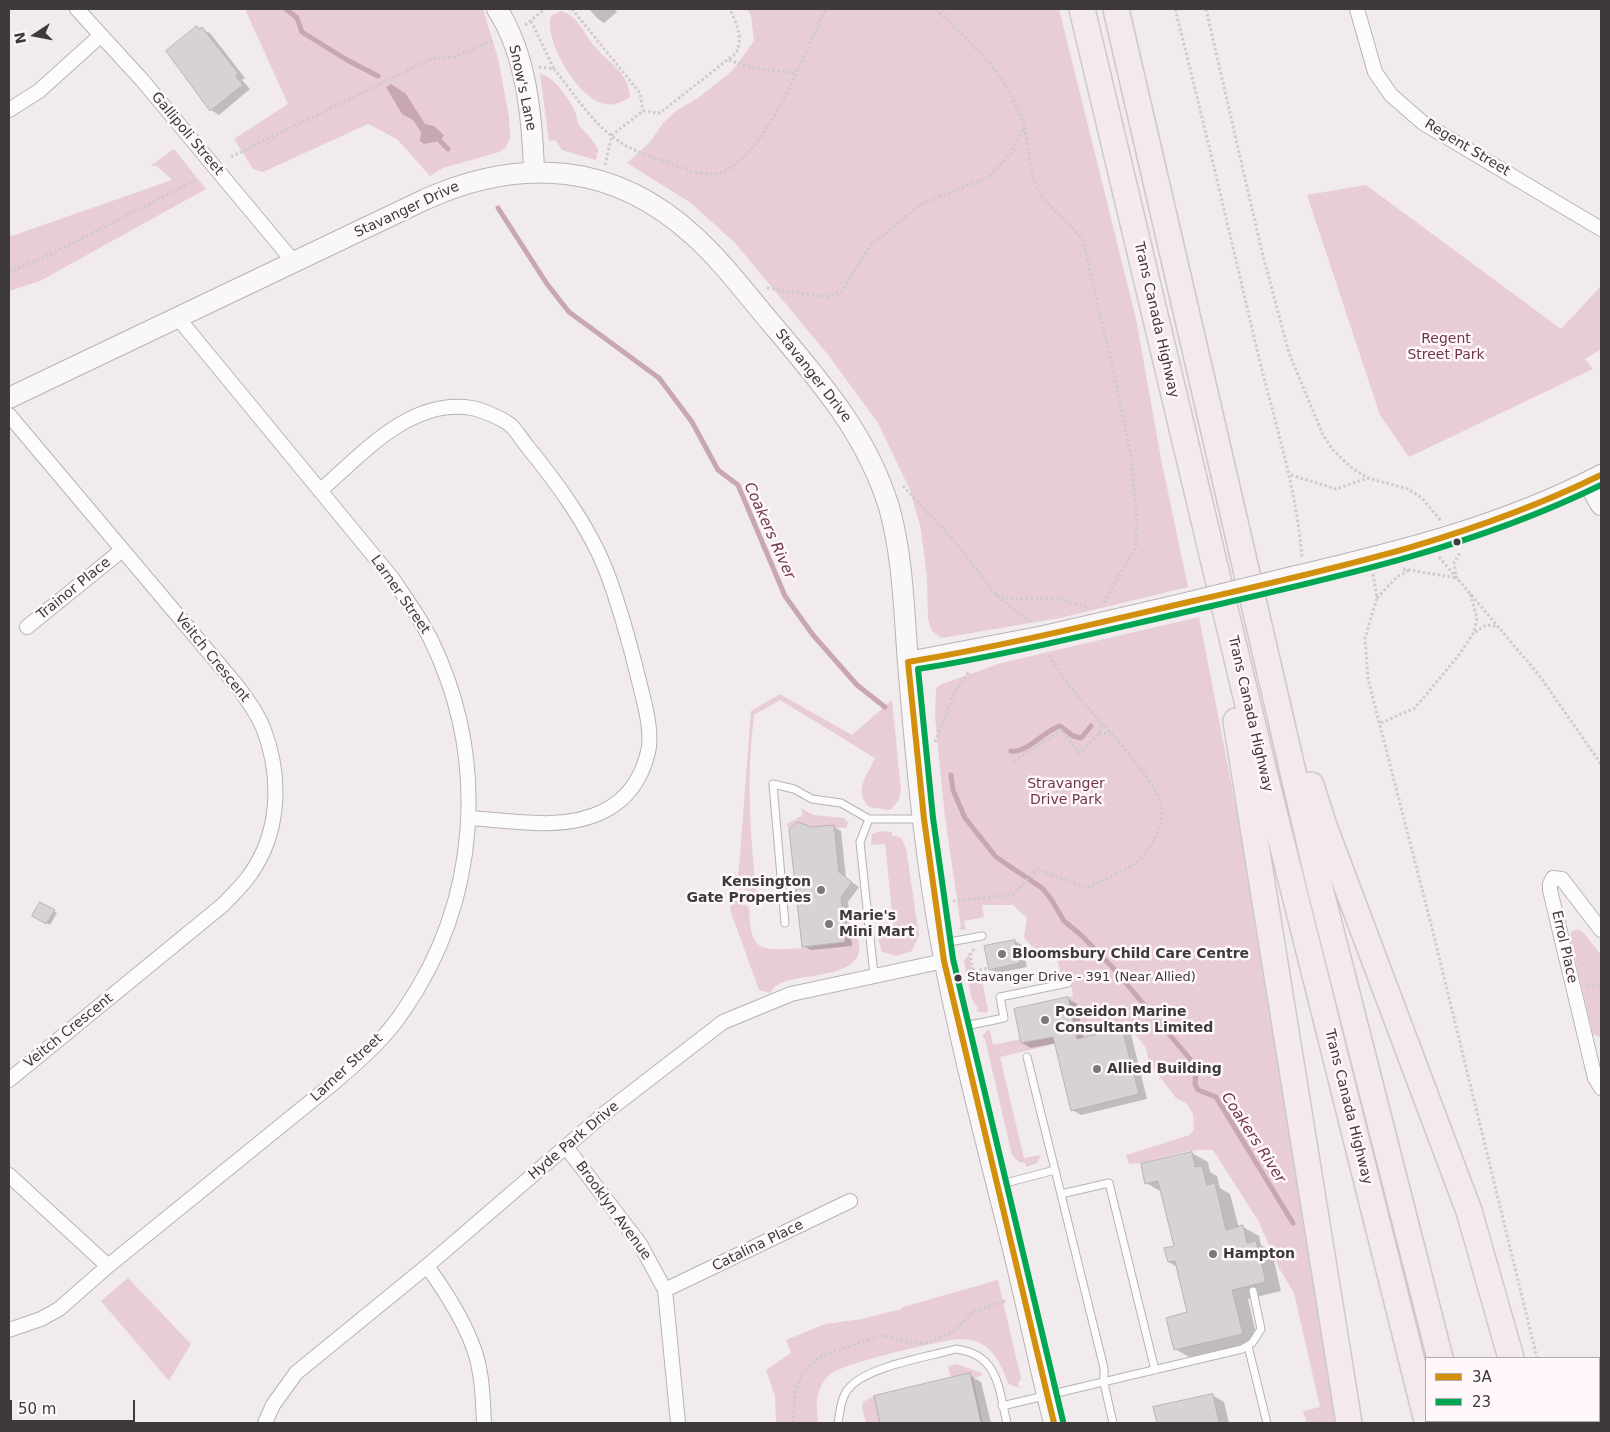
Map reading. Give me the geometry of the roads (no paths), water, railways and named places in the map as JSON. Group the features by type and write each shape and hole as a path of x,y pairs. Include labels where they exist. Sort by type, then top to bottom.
{"highway":[{"name":"Trans Canada Highway","path":"1082,9 1264,772 1425,1412"},
{"name":"Trans Canada Highway","path":"1116,9 1319,884 1440,1357"},
{"path":"1213,432 1324,826 1469,1211 1511,1357"},
{"path":"1201,506 1278,970 1349,1423"}],"street":[{"name":"Gallipoli Street","path":"77,9 142,80 293,261"},
{"name":"Snow's Lane","path":"497,9 516,48 533,139 534,170"},
{"name":"Regent Street","path":"1357,9 1375,72 1398,100 1423,123 1601,229"},
{"path":"9,110 38,91 100,36"},
{"name":"Stavanger Drive","path":"9,398 293,261 442,192 492,176 534,170 570,174 601,183 641,197 659,207 698,239 829,392 862,441 873,464 890,512 902,580 908,662 924,819 943,952 959,1028 1054,1423"},
{"name":"Larner Street","path":"9,1330 41,1319 59,1309 108,1266 336,1081 371,1050 404,1011 440,945 454,905 463,868 470,818 469,774 462,730 454,698 432,643 419,617 392,578 178,318"},
{"path":"320,491 368,448 402,423 439,408 473,408 509,424 516,432 546,469 577,515 605,568 628,635 646,712 649,751 637,782 623,798 606,810 585,819 562,822 470,818"},
{"name":"Veitch Crescent","path":"9,416 121,551 238,687 264,729 274,776 276,802 272,827 262,854 249,876 224,904 9,1080"},
{"path":"908,662 1052,634 1182,604 1297,570 1385,555 1484,526 1595,478 1601,505"},
{"name":"Trainor Place","path":"27,627 121,551"},
{"name":"Errol Place","path":"1601,930 1564,880 1558,877 1554,878 1550,890 1595,1078 1601,1088"},
{"name":"Hyde Park Drive","path":"265,1423 273,1405 296,1373 427,1266 605,1113 723,1022 791,994 874,975 943,952"},
{"name":"Brooklyn Avenue","path":"566,1147 640,1244 666,1290 678,1423"},
{"path":"9,1175 108,1266"},
{"name":"Catalina Place","path":"666,1290 850,1202"},
{"path":"427,1266 449,1297 469,1338 480,1371 484,1423"}],"lane":[{"path":"786,922 772,784 794,789 812,799 841,803 869,819 924,819"},
{"path":"869,819 860,842 874,975"},
{"path":"943,952 982,936"},
{"path":"959,1028 1004,1018 1000,997 1068,983"},
{"path":"1027,1057 1104,1368 1104,1383 1113,1423"},
{"path":"997,1185 1055,1170"},
{"path":"1061,1194 1109,1182 1155,1370"},
{"path":"1002,1406 1242,1350 1248,1346 1261,1329 1253,1291"},
{"path":"1248,1346 1267,1423"},
{"path":"838,1423 842,1400 850,1387 866,1374 956,1349 971,1351 983,1357 991,1366 1006,1423"}],"waterway":[{"name":"Coakers River","path":"286,9 297,18 302,32 347,60 378,76"},
{"name":"Coakers River","path":"440,141 448,149"},
{"name":"Coakers River","path":"498,208 547,284 569,312 659,378 692,422 718,470 738,485 785,596 813,635 857,685 885,707"},
{"path":"1011,751 1023,749 1060,726 1073,736 1081,738 1091,726"},
{"name":"Coakers River","path":"951,775 953,790 965,818 996,857 1042,888 1064,921 1081,935 1114,969 1196,1066 1195,1084 1198,1090 1216,1097 1293,1223"}],"place":[{"name":"Kensington Gate Properties","path":"821,890"},
{"name":"Marie's Mini Mart","path":"829,924"},
{"name":"Bloomsbury Child Care Centre","path":"1002,954"},
{"name":"Stavanger Drive - 391 (Near Allied)","path":"958,978"},
{"name":"Poseidon Marine Consultants Limited","path":"1045,1020"},
{"name":"Allied Building","path":"1097,1069"},
{"name":"Hampton","path":"1213,1254"}],"park label":[{"name":"Regent Street Park","path":"1446,348"},
{"name":"Stravanger Drive Park","path":"1066,792"}]}
